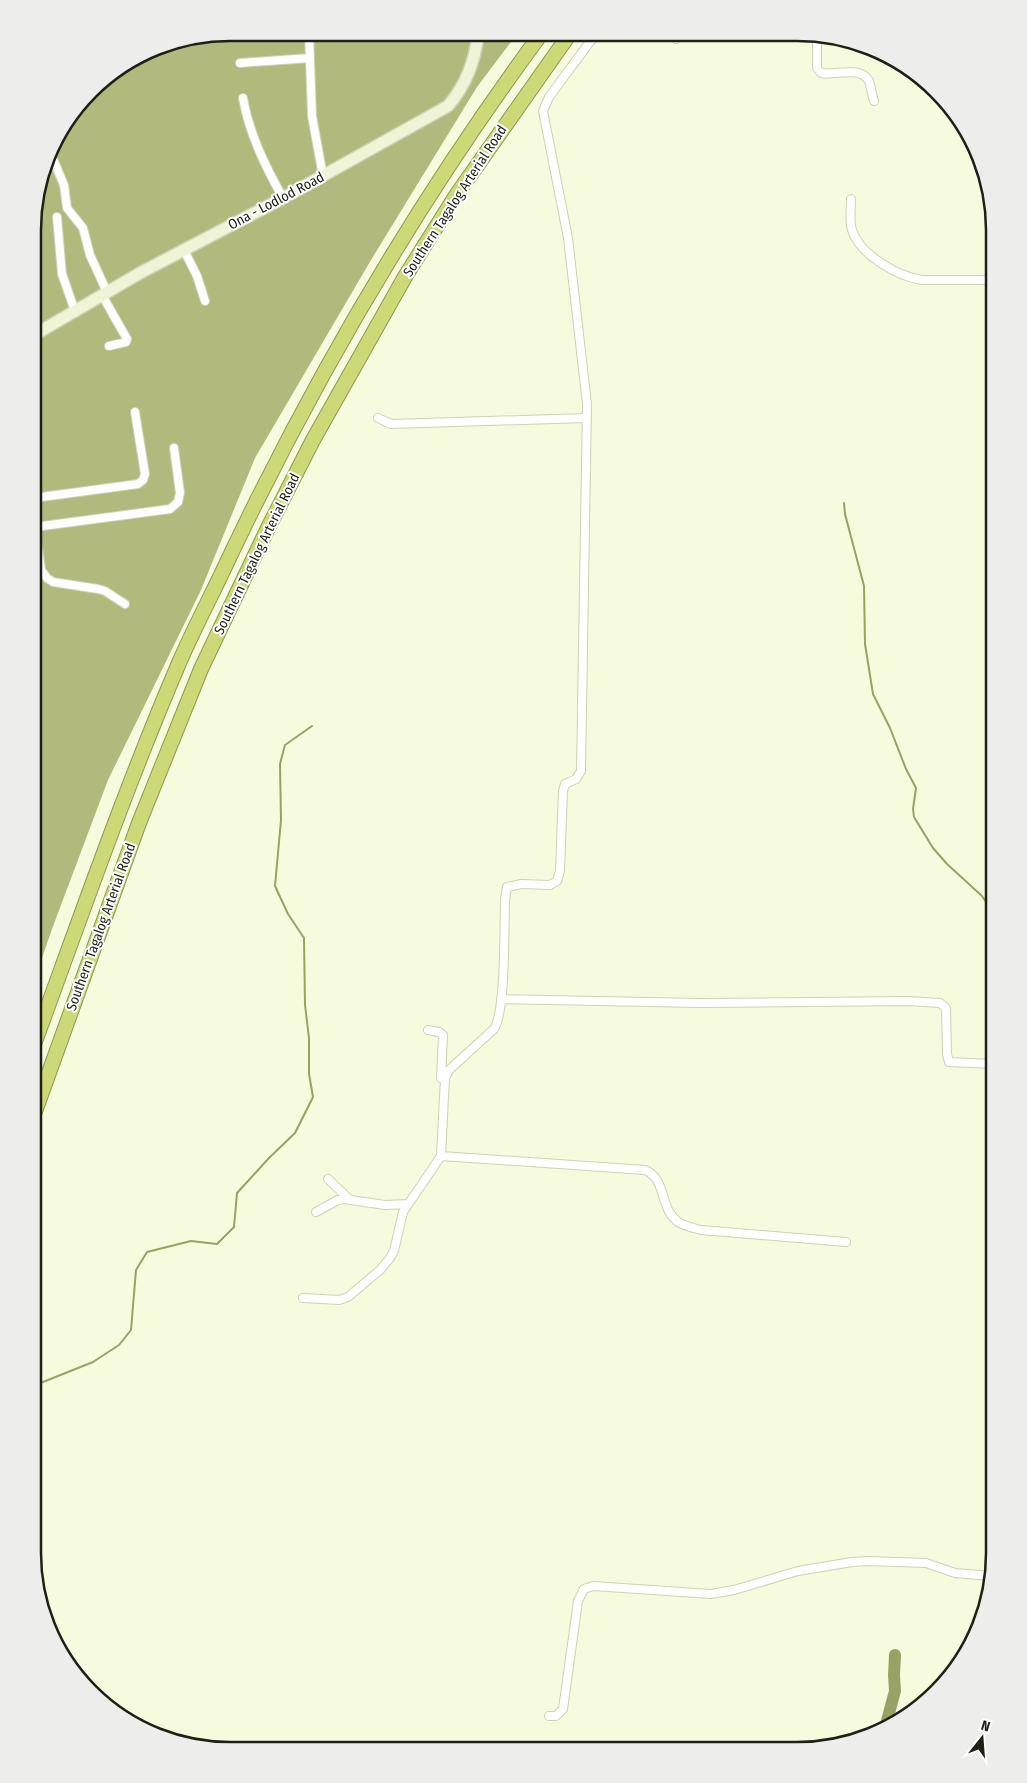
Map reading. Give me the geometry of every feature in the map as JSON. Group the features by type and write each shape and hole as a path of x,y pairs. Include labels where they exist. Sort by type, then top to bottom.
{"highway":[{"name":"Southern Tagalog Arterial Road","path":"41,1026 118,815 180,662 246,520 311,396 388,263 438,181 536,41"},
{"name":"Southern Tagalog Arterial Road","path":"41,1095 139,823 201,670 268,528 313,440 406,275 457,194 565,41"}],"main road":[{"name":"Ona - Lodlod Road","path":"41,331 104,294 283,198 448,106 458,94 467,76 477,41"}],"street":[{"path":"309,41 312,116 323,176"},
{"path":"303,1298 339,1300 348,1297 380,1270 394,1251 401,1218 408,1204 441,1156 445,1078 449,1070 494,1029 498,1021 501,999 507,887 522,884 550,885 557,881 560,870 563,791 565,784 576,779 581,770 587,404 568,238 543,111 549,97 591,41"},
{"path":"817,43 818,68 821,73 856,72 862,74 868,81 874,101"},
{"path":"240,63 310,58"},
{"path":"243,98 247,120 268,171 283,198"},
{"path":"54,162 64,185 67,208 83,228 90,255 104,294 127,339 126,342 109,346"},
{"path":"851,199 852,230 861,247 879,262 914,279 986,280"},
{"path":"57,217 62,274 75,311"},
{"path":"184,250 197,276 205,301"},
{"path":"41,497 138,484 143,480 145,474 134,412"},
{"path":"378,418 391,424 586,418"},
{"path":"41,523 170,508 178,502 180,493 174,448"},
{"path":"41,570 46,578 53,582 105,591 125,604"},
{"path":"501,999 701,1003 908,1001 940,1003 946,1008 947,1054 949,1062 986,1064"},
{"path":"428,1030 439,1032 443,1035 441,1078 445,1078"},
{"path":"441,1156 645,1170 657,1178 667,1209 679,1223 701,1230 846,1242"},
{"path":"328,1179 350,1200"},
{"path":"316,1212 338,1200 385,1205 408,1204"},
{"path":"549,1716 556,1716 563,1709 578,1600 584,1589 593,1586 711,1594 734,1590 798,1571 867,1561 926,1563 955,1573 984,1575"}],"green space":[{"path":"230,41 512,41 477,87 371,260 255,458 201,590 108,780 41,961 41,230 45,193 51,169 61,147 80,115 115,80 147,61 169,51 193,45"}],"waterway":[{"path":"844,503 845,514 864,586 865,644 873,694 916,788 913,809 914,817 933,848 986,902"},
{"path":"41,1383 93,1362 119,1345 131,1330 136,1270 147,1252 191,1241 217,1244 234,1227 237,1193 295,1133 313,1097 309,1074 309,1038 305,1005 304,938 288,914 275,886 281,820 280,764 285,745 312,726"},
{"path":"888,1718 895,1691 895,1655"}]}
